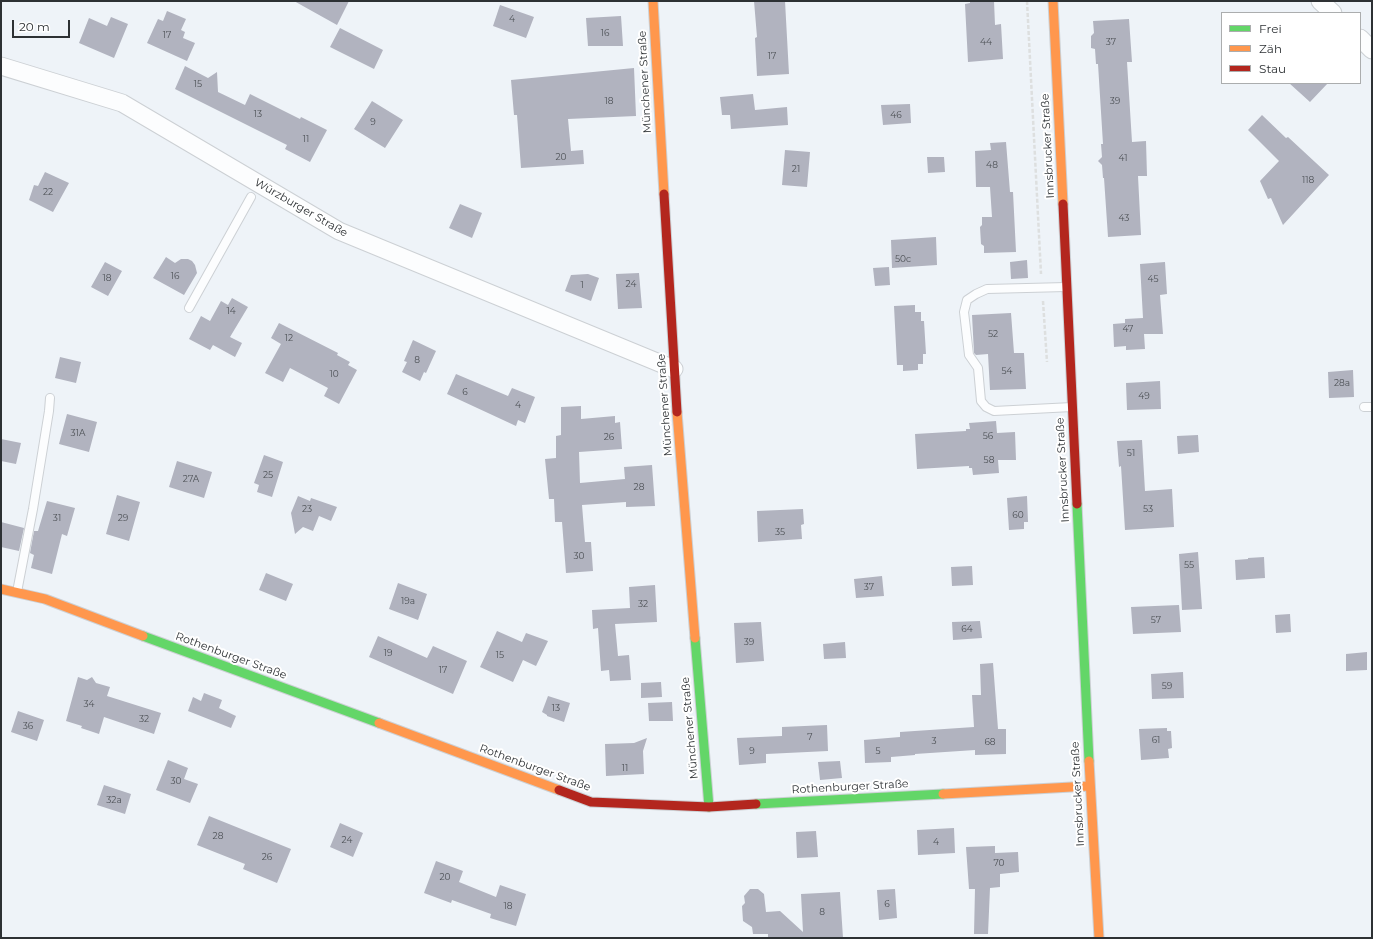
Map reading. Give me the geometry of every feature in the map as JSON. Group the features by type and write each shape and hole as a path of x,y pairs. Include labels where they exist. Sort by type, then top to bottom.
{"street":[{"name":"Münchener Straße","path":"653,1 674,368 709,807"},
{"name":"Innsbrucker Straße","path":"1053,1 1090,786 1099,938"},
{"path":"1320,1 1332,12"},
{"path":"1361,39 1372,50"},
{"name":"Würzburger Straße","path":"1,66 122,103 339,232 674,368"},
{"name":"Rothenburger Straße","path":"1,589 45,599 591,802 709,807 1090,786"}],"lane":[{"path":"189,308 251,197"},
{"path":"1066,287 987,289 967,300 964,312 969,355 978,368 981,401 986,407 994,410 1072,407"},
{"path":"17,592 34,509 50,398"}],"path":[{"path":"1027,1 1042,288 1048,363"}],"building":[{"path":"294,1 349,1 337,25"},
{"path":"754,1 785,1 789,74 757,76 755,38 757,37"},
{"path":"970,1 994,1 995,25 1001,24 1003,59 968,62 965,4 970,3"},
{"path":"500,5 534,17 526,38 493,26"},
{"path":"167,11 186,19 181,30 185,32 183,38 195,43 187,61 147,43 158,19 163,21"},
{"path":"621,16 623,46 588,46 586,18"},
{"path":"111,17 128,24 114,58 79,43 89,18 107,26"},
{"path":"1129,19 1132,62 1127,62 1132,142 1146,141 1147,176 1138,176 1141,235 1108,237 1104,178 1102,165 1098,161 1102,157 1101,144 1103,144 1098,64 1096,64 1095,49 1091,48 1091,36 1094,33 1093,21"},
{"path":"340,28 383,50 374,69 330,47"},
{"path":"185,66 208,78 217,72 218,92 245,105 250,94 300,119 301,117 327,130 310,162 285,149 287,145 175,89"},
{"path":"634,68 636,116 568,119 571,151 583,150 584,164 521,168 517,115 514,115 511,80"},
{"path":"1290,84 1327,84 1310,102"},
{"path":"753,94 755,110 787,107 788,125 731,129 730,115 722,115 720,97"},
{"path":"372,101 403,120 385,148 354,129"},
{"path":"910,104 911,123 883,125 881,105"},
{"path":"1262,115 1329,175 1283,225 1271,198 1268,199 1260,181 1279,161 1248,130"},
{"path":"1006,142 1010,192 1013,192 1016,252 984,253 984,246 981,244 980,227 982,225 982,217 992,217 990,187 976,187 975,151 991,150 990,143"},
{"path":"785,150 810,152 807,187 782,185"},
{"path":"927,157 944,157 945,172 928,173"},
{"path":"45,172 69,183 53,212 29,200 34,185 38,186"},
{"path":"460,204 482,213 472,238 449,228"},
{"path":"936,237 937,265 892,268 891,240"},
{"path":"166,257 175,263 181,259 188,259 195,265 197,273 184,295 153,278"},
{"path":"1027,260 1028,278 1011,279 1010,262"},
{"path":"105,262 122,271 108,296 91,287"},
{"path":"1165,262 1167,294 1160,295 1163,334 1144,334 1145,349 1126,350 1126,346 1114,347 1113,324 1125,323 1125,319 1143,318 1140,264"},
{"path":"889,267 890,285 875,286 873,268"},
{"path":"639,273 642,308 618,309 616,274"},
{"path":"588,274 599,278 591,301 565,291 571,275"},
{"path":"232,298 248,307 230,337 242,343 235,357 213,345 210,350 189,339 201,316 210,321 221,301 228,305"},
{"path":"915,305 915,312 921,312 921,321 924,321 926,354 923,354 923,364 918,364 918,370 903,371 903,365 897,365 894,306"},
{"path":"1011,313 1014,353 1024,353 1026,389 990,390 988,354 976,355 974,353 972,315"},
{"path":"279,323 338,353 337,355 350,362 348,365 357,370 339,404 324,396 328,388 290,368 283,382 265,373 281,344 271,338"},
{"path":"413,340 436,351 426,373 424,372 420,381 402,372 407,362 404,361"},
{"path":"60,357 81,362 76,383 55,378"},
{"path":"1353,370 1354,397 1329,398 1328,372"},
{"path":"456,374 508,396 512,388 535,397 525,423 518,420 516,426 447,394"},
{"path":"1160,381 1161,409 1127,410 1126,383"},
{"path":"581,406 581,419 615,416 615,423 620,422 622,449 579,452 580,483 625,479 624,467 652,465 655,506 626,507 626,502 582,505 585,542 591,542 593,571 566,573 562,522 555,522 554,499 549,499 545,459 556,458 556,436 561,435 561,407"},
{"path":"67,414 97,422 89,452 59,444"},
{"path":"996,421 997,433 1015,432 1016,460 998,460 999,473 973,475 972,468 969,468 969,466 917,469 915,434 966,431 966,429 970,429 969,423"},
{"path":"1198,435 1199,452 1178,454 1177,436"},
{"path":"1,439 21,443 16,464 1,461"},
{"path":"1142,440 1145,491 1172,489 1174,527 1125,530 1121,466 1119,467 1117,441"},
{"path":"264,455 283,462 272,497 257,492 259,485 254,483"},
{"path":"177,461 212,472 204,498 169,487"},
{"path":"117,495 140,502 129,541 106,534"},
{"path":"298,496 310,501 311,498 337,507 331,521 319,516 313,531 303,527 295,534 291,513"},
{"path":"1027,496 1028,522 1024,522 1024,529 1009,530 1007,498"},
{"path":"47,501 75,508 67,536 62,534 52,574 31,568 34,555 30,553 34,531 38,531"},
{"path":"803,509 804,524 801,525 802,539 758,542 757,511"},
{"path":"1,522 24,528 19,551 1,547"},
{"path":"1198,552 1202,609 1182,610 1179,554"},
{"path":"1264,557 1265,578 1236,580 1235,560"},
{"path":"972,566 973,585 952,586 951,567"},
{"path":"266,573 293,584 286,601 259,590"},
{"path":"882,576 884,596 856,598 854,579"},
{"path":"398,583 427,594 418,620 389,609"},
{"path":"655,585 657,622 615,624 618,656 629,655 631,680 610,681 609,670 601,671 598,628 593,629 592,610 630,608 629,587"},
{"path":"1179,605 1181,632 1133,634 1131,607"},
{"path":"1290,614 1291,632 1276,633 1275,615"},
{"path":"980,621 982,638 953,640 952,622"},
{"path":"761,622 764,661 736,663 734,623"},
{"path":"497,631 522,642 526,633 548,641 536,666 523,660 513,682 480,667"},
{"path":"378,636 427,658 433,646 467,661 453,694 369,657"},
{"path":"845,642 846,658 824,659 823,644"},
{"path":"1367,652 1367,670 1346,671 1346,654"},
{"path":"993,663 998,729 1006,729 1006,754 975,755 975,750 915,754 891,757 891,762 865,763 864,740 900,737 900,732 974,727 972,695 981,695 980,664"},
{"path":"1183,672 1184,698 1152,699 1151,674"},
{"path":"78,677 87,680 92,677 96,683 110,687 107,696 161,713 154,734 104,717 99,734 81,728 82,726 66,721"},
{"path":"661,682 662,697 641,698 641,683"},
{"path":"204,693 222,700 219,708 236,716 231,728 188,711 193,697 201,701"},
{"path":"548,696 570,703 564,722 547,716 542,712"},
{"path":"672,702 673,721 649,721 648,703"},
{"path":"18,711 44,720 37,741 11,732"},
{"path":"827,725 828,751 766,754 766,763 739,765 737,738 782,736 782,727"},
{"path":"1167,728 1167,731 1171,731 1172,748 1168,749 1169,758 1141,760 1139,729"},
{"path":"647,738 643,751 644,774 606,776 605,744 634,743"},
{"path":"168,760 188,768 184,779 198,784 190,803 156,790"},
{"path":"840,761 842,778 820,780 818,762"},
{"path":"104,785 131,794 125,814 97,805"},
{"path":"209,816 291,849 277,883 243,869 245,864 197,845"},
{"path":"340,823 363,833 353,857 330,847"},
{"path":"954,828 955,853 918,855 917,830"},
{"path":"816,831 818,857 797,858 796,832"},
{"path":"995,846 995,853 1018,852 1019,872 1000,874 1000,887 990,888 988,934 974,934 975,889 969,889 966,847"},
{"path":"436,861 463,871 459,882 496,897 500,885 526,894 516,926 490,918 491,914 452,900 451,903 424,893"},
{"path":"750,889 758,889 764,894 766,912 780,911 803,932 801,894 840,892 843,938 768,938 768,934 753,934 752,927 743,921 742,906 745,903 744,896"},
{"path":"895,889 897,918 879,920 877,890"}],"traffic: fast":[{"path":"1077,504 1089,761"},
{"path":"143,636 379,723"},
{"path":"695,638 709,807"},
{"path":"756,804 943,794"}],"traffic: slow":[{"path":"653,1 664,194"},
{"path":"1053,1 1063,204"},
{"path":"677,412 695,638"},
{"path":"1,589 45,599 143,636"},
{"path":"379,723 559,790"},
{"path":"1089,761 1099,938"},
{"path":"943,794 1090,786"}],"traffic: jam":[{"path":"664,194 677,412"},
{"path":"1063,204 1077,504"},
{"path":"559,790 591,802 709,807 756,804"}]}
